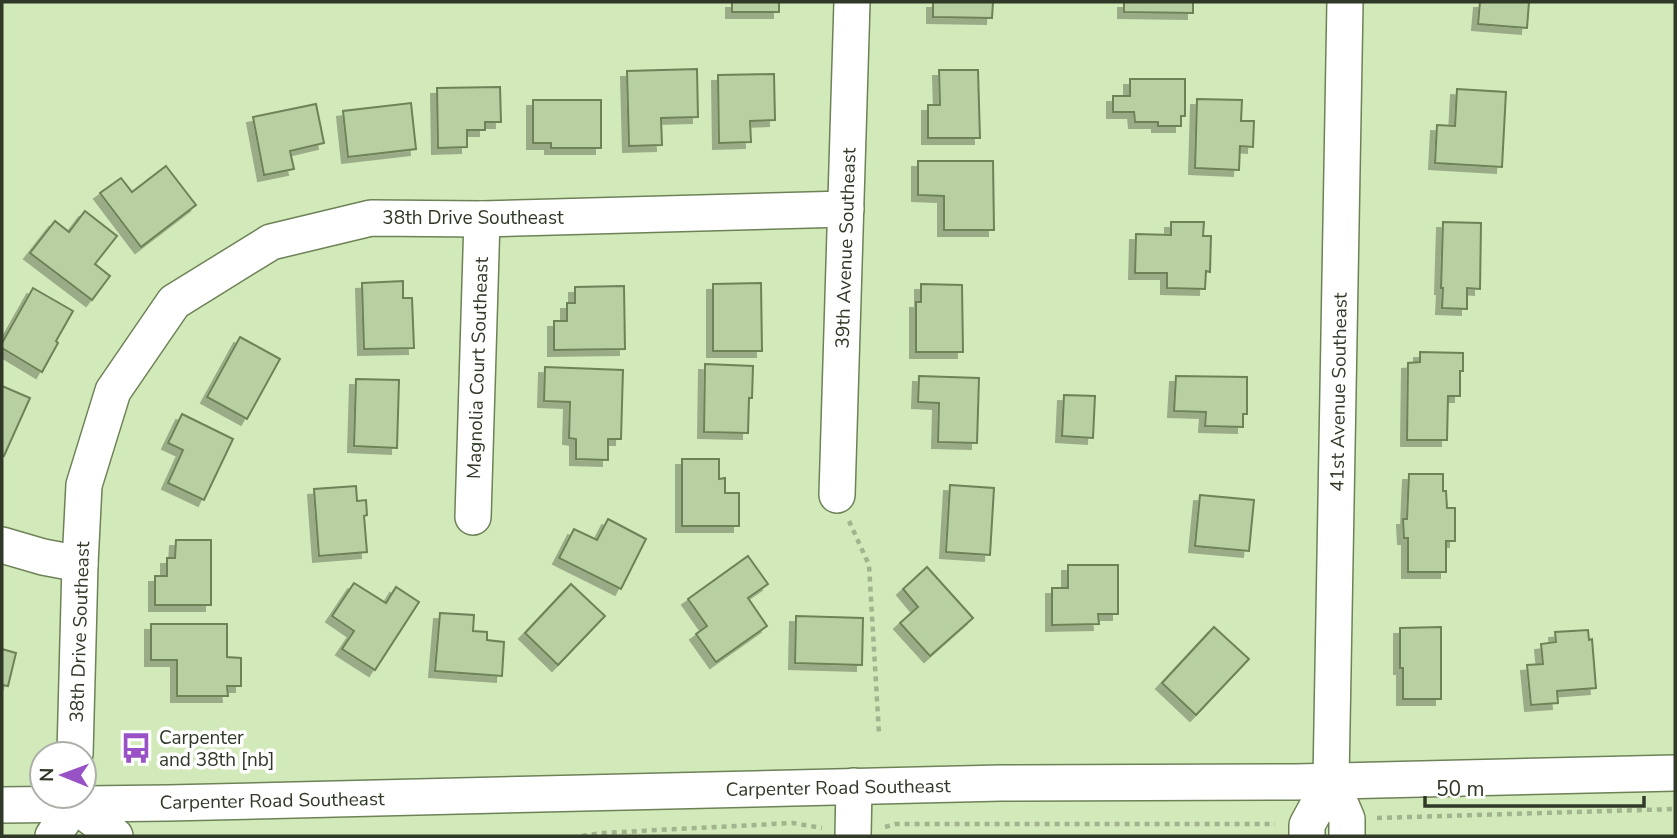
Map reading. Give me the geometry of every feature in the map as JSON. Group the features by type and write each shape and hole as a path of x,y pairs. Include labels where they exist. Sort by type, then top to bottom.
{"street":[{"name":"39th Avenue Southeast","path":"837,495 852,2"},
{"name":"41st Avenue Southeast","path":"1345,2 1331,781 1347,828"},
{"name":"38th Drive Southeast","path":"75,740 84,485 113,391 174,302 271,243 371,218 482,219 846,209"},
{"name":"Magnolia Court Southeast","path":"473,517 482,219"},
{"path":"2,545 80,564"},
{"name":"Carpenter Road Southeast","path":"98,800 1001,783 1331,781 1675,773"},
{"name":"41st Avenue Southeast","path":"1307,831 1331,781"},
{"path":"853,835 854,786"},
{"name":"Carpenter Road Southeast","path":"2,805 28,803"},
{"path":"52,836 68,810"},
{"path":"85,810 115,836"}],"path":[{"path":"837,495 869,565 879,734"},
{"path":"1347,828 1675,809"},
{"path":"582,836 793,823 853,835 896,824 1297,824 1307,831"}],"building":[{"path":"732,2 779,2 779,12 732,12"},
{"path":"933,2 993,2 992,18 933,17"},
{"path":"1124,2 1193,2 1193,13 1124,12"},
{"path":"1480,2 1529,2 1527,28 1478,24"},
{"path":"697,69 698,117 661,118 662,145 629,146 627,71"},
{"path":"939,70 978,70 980,138 928,138 928,105 940,105"},
{"path":"774,74 775,120 750,121 751,142 719,143 718,75"},
{"path":"1130,79 1185,79 1185,116 1181,116 1181,126 1135,122 1134,112 1113,112 1113,96 1130,96"},
{"path":"500,87 501,122 485,122 485,130 467,130 467,147 438,148 437,88"},
{"path":"1457,89 1506,92 1502,167 1435,163 1437,125 1455,126"},
{"path":"1197,99 1242,100 1241,121 1254,121 1253,147 1240,146 1239,170 1195,168"},
{"path":"533,100 601,100 601,148 551,148 551,143 533,143"},
{"path":"411,103 416,149 348,157 343,111"},
{"path":"316,104 324,143 290,151 294,169 264,175 253,117"},
{"path":"918,161 993,161 994,230 944,230 944,196 918,195"},
{"path":"166,166 196,205 141,247 100,193 121,178 132,192"},
{"path":"85,211 117,236 95,264 110,276 92,300 30,253 55,221 69,232"},
{"path":"1171,222 1204,222 1203,236 1211,236 1210,272 1206,271 1205,289 1167,288 1167,273 1135,273 1136,234 1171,235"},
{"path":"1443,222 1481,223 1480,289 1467,288 1467,309 1442,308"},
{"path":"403,281 403,298 412,298 414,348 364,349 362,283"},
{"path":"761,283 762,351 713,351 713,284"},
{"path":"921,284 962,285 963,352 916,352 916,302 921,302"},
{"path":"624,286 625,349 554,350 554,321 567,321 567,303 575,303 575,287"},
{"path":"33,288 73,311 42,372 2,348 2,343"},
{"path":"240,337 280,359 247,419 207,397"},
{"path":"1420,352 1463,353 1460,396 1448,396 1447,440 1407,440 1408,363 1420,362"},
{"path":"705,364 753,366 748,433 704,432"},
{"path":"545,367 623,370 621,439 608,439 608,460 576,459 576,439 569,438 570,402 544,401"},
{"path":"919,376 979,378 977,443 938,442 939,403 918,402"},
{"path":"1176,376 1247,377 1247,414 1243,414 1243,427 1205,426 1206,412 1174,411"},
{"path":"356,379 399,380 397,448 354,446"},
{"path":"2,386 30,398 4,456 2,455"},
{"path":"1064,395 1095,396 1093,438 1062,436"},
{"path":"182,414 233,439 204,500 168,483 183,450 168,443"},
{"path":"682,459 719,459 719,479 725,478 725,493 739,493 739,526 682,526"},
{"path":"1409,474 1443,474 1447,508 1455,508 1455,541 1446,541 1446,572 1408,572 1408,538 1404,538 1403,519 1407,519"},
{"path":"950,485 994,488 990,555 946,552"},
{"path":"356,486 357,501 366,500 367,515 364,516 367,552 319,556 314,489"},
{"path":"1200,495 1254,500 1249,551 1195,546"},
{"path":"608,519 646,539 621,589 559,558 574,529 597,540"},
{"path":"176,540 211,540 211,605 155,605 155,576 167,576 167,558 175,558"},
{"path":"748,556 768,584 748,598 767,626 716,662 696,634 707,626 688,599"},
{"path":"1068,565 1118,565 1118,614 1098,614 1099,624 1052,625 1052,588 1068,588"},
{"path":"927,567 973,618 930,656 900,623 918,607 903,589"},
{"path":"354,583 386,603 396,587 419,602 375,670 342,649 354,631 332,616"},
{"path":"571,584 605,616 558,665 525,633"},
{"path":"440,613 474,615 473,631 487,632 487,640 504,642 502,676 435,671"},
{"path":"796,616 863,618 862,665 795,663"},
{"path":"151,624 227,624 227,657 241,658 241,686 227,686 228,696 177,696 177,660 151,660"},
{"path":"1214,627 1249,659 1196,715 1162,683"},
{"path":"1441,627 1441,699 1403,699 1400,628"},
{"path":"1588,630 1589,640 1592,639 1596,688 1557,691 1558,703 1531,705 1527,665 1543,664 1541,644 1556,642 1555,632"},
{"path":"2,649 16,653 8,686 2,685"}],"place":[{"name":"Carpenter and 38th [nb]","path":"136,748"}]}
